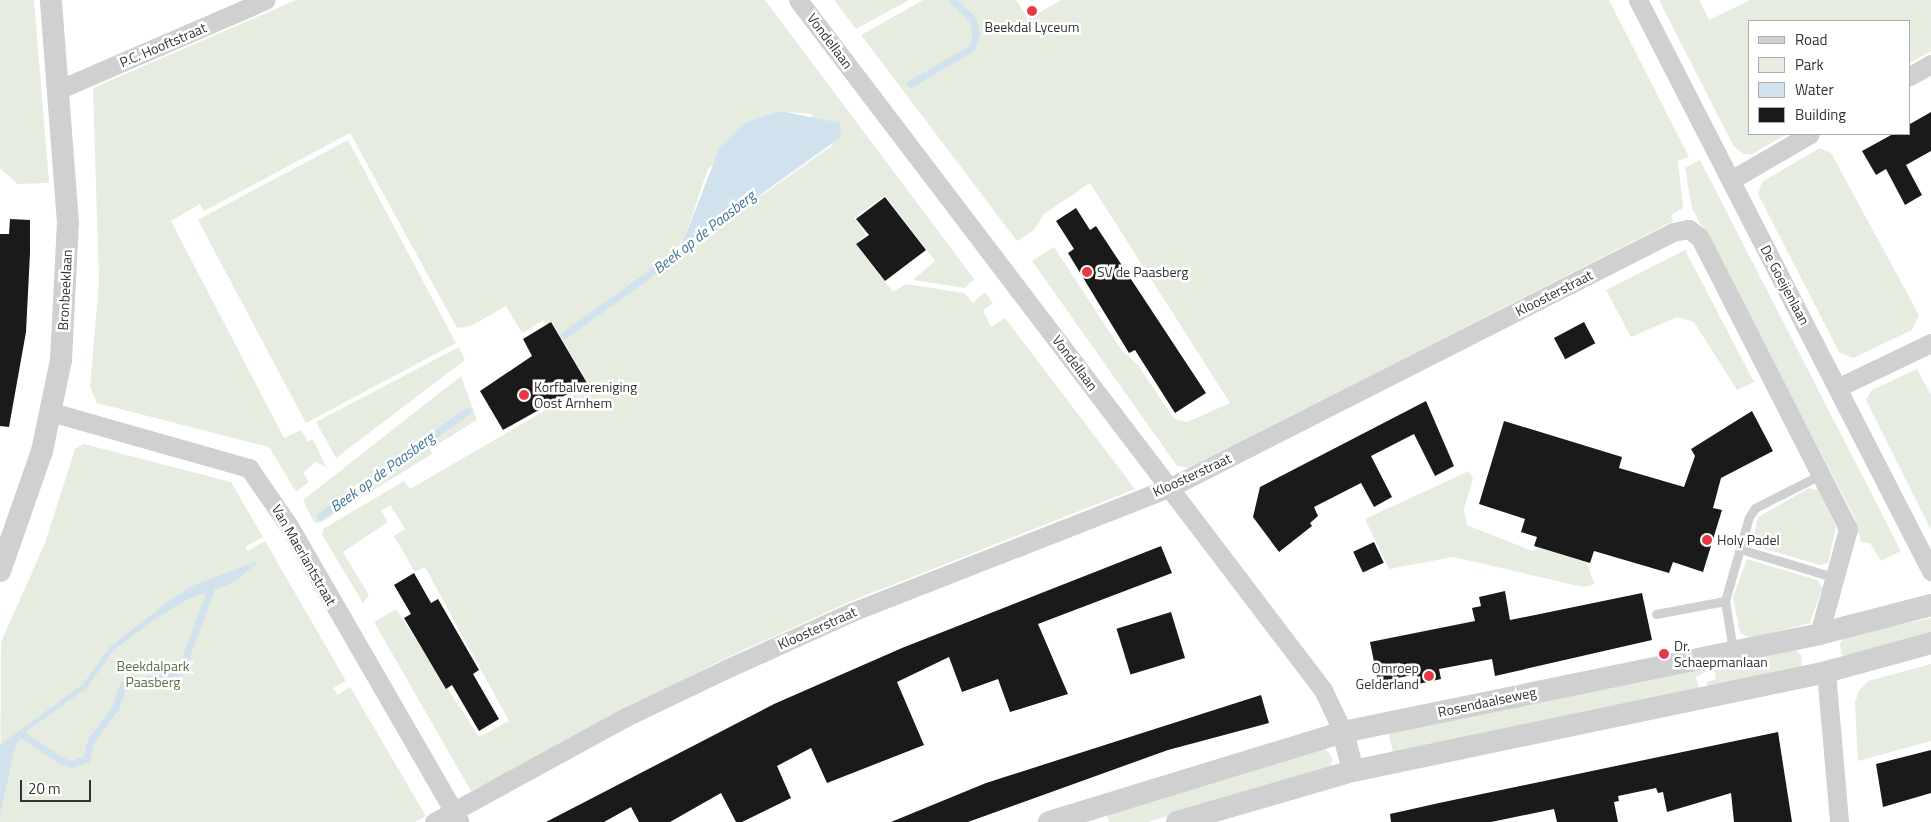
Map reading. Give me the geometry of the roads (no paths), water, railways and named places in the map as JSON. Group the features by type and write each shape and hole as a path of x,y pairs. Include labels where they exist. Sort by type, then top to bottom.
{"street":[{"name":"Bronbeeklaan","path":"0,571 51,412 67,291 60,89 51,0"},
{"name":"P.C. Hooftstraat","path":"60,89 266,0"},
{"name":"Vondellaan","path":"798,0 1323,690 1343,732"},
{"name":"De Goeijenlaan","path":"1638,0 1931,571"},
{"path":"1911,75 1931,64"},
{"path":"1731,180 1808,135"},
{"name":"Kloosterstraat","path":"434,822 457,816 626,717 744,660 852,612 1169,488 1664,236 1689,229 1700,238 1848,529 1819,634"},
{"path":"1838,387 1931,343"},
{"name":"Van Maerlantstraat","path":"51,412 249,468 289,526 457,816"},
{"name":"Rosendaalseweg","path":"1048,822 1343,732 1733,650 1819,634 1931,605"},
{"path":"1819,634 1826,672 1838,822"},
{"path":"1177,822 1353,772 1826,672 1931,643"},
{"path":"1343,732 1353,772"}],"lane":[{"path":"1733,650 1725,601 1740,549 1755,508 1820,475"},
{"path":"1740,549 1836,578"},
{"path":"1656,614 1725,601"}],"water":[{"path":"781,111 840,123 841,137 678,254 720,147 744,123"},
{"path":"259,561 235,582 188,599 155,619 113,651 87,688 28,730 16,744 0,814 0,745 83,684 110,647 170,600 194,585"}],"waterway":[{"name":"Beek op de Paasberg","path":"910,84 971,48 976,35 973,20 952,0"},
{"name":"Beek op de Paasberg","path":"564,335 684,249"},
{"name":"Beek op de Paasberg","path":"320,516 467,411"},
{"name":"Beek op de Paasberg","path":"21,734 62,761 72,764 86,759 91,740 115,708 123,685 180,672 211,588"}],"place":[{"name":"Beekdal Lyceum","path":"1032,11"},
{"name":"SV de Paasberg","path":"1087,272"},
{"name":"Korfbalvereniging Oost Arnhem","path":"524,395"},
{"name":"Holy Padel","path":"1707,540"},
{"name":"Dr. Schaepmanlaan","path":"1664,654"},
{"name":"Omroep Gelderland","path":"1429,676"}],"park label":[{"name":"Beekdalpark Paasberg","path":"153,674"}]}
